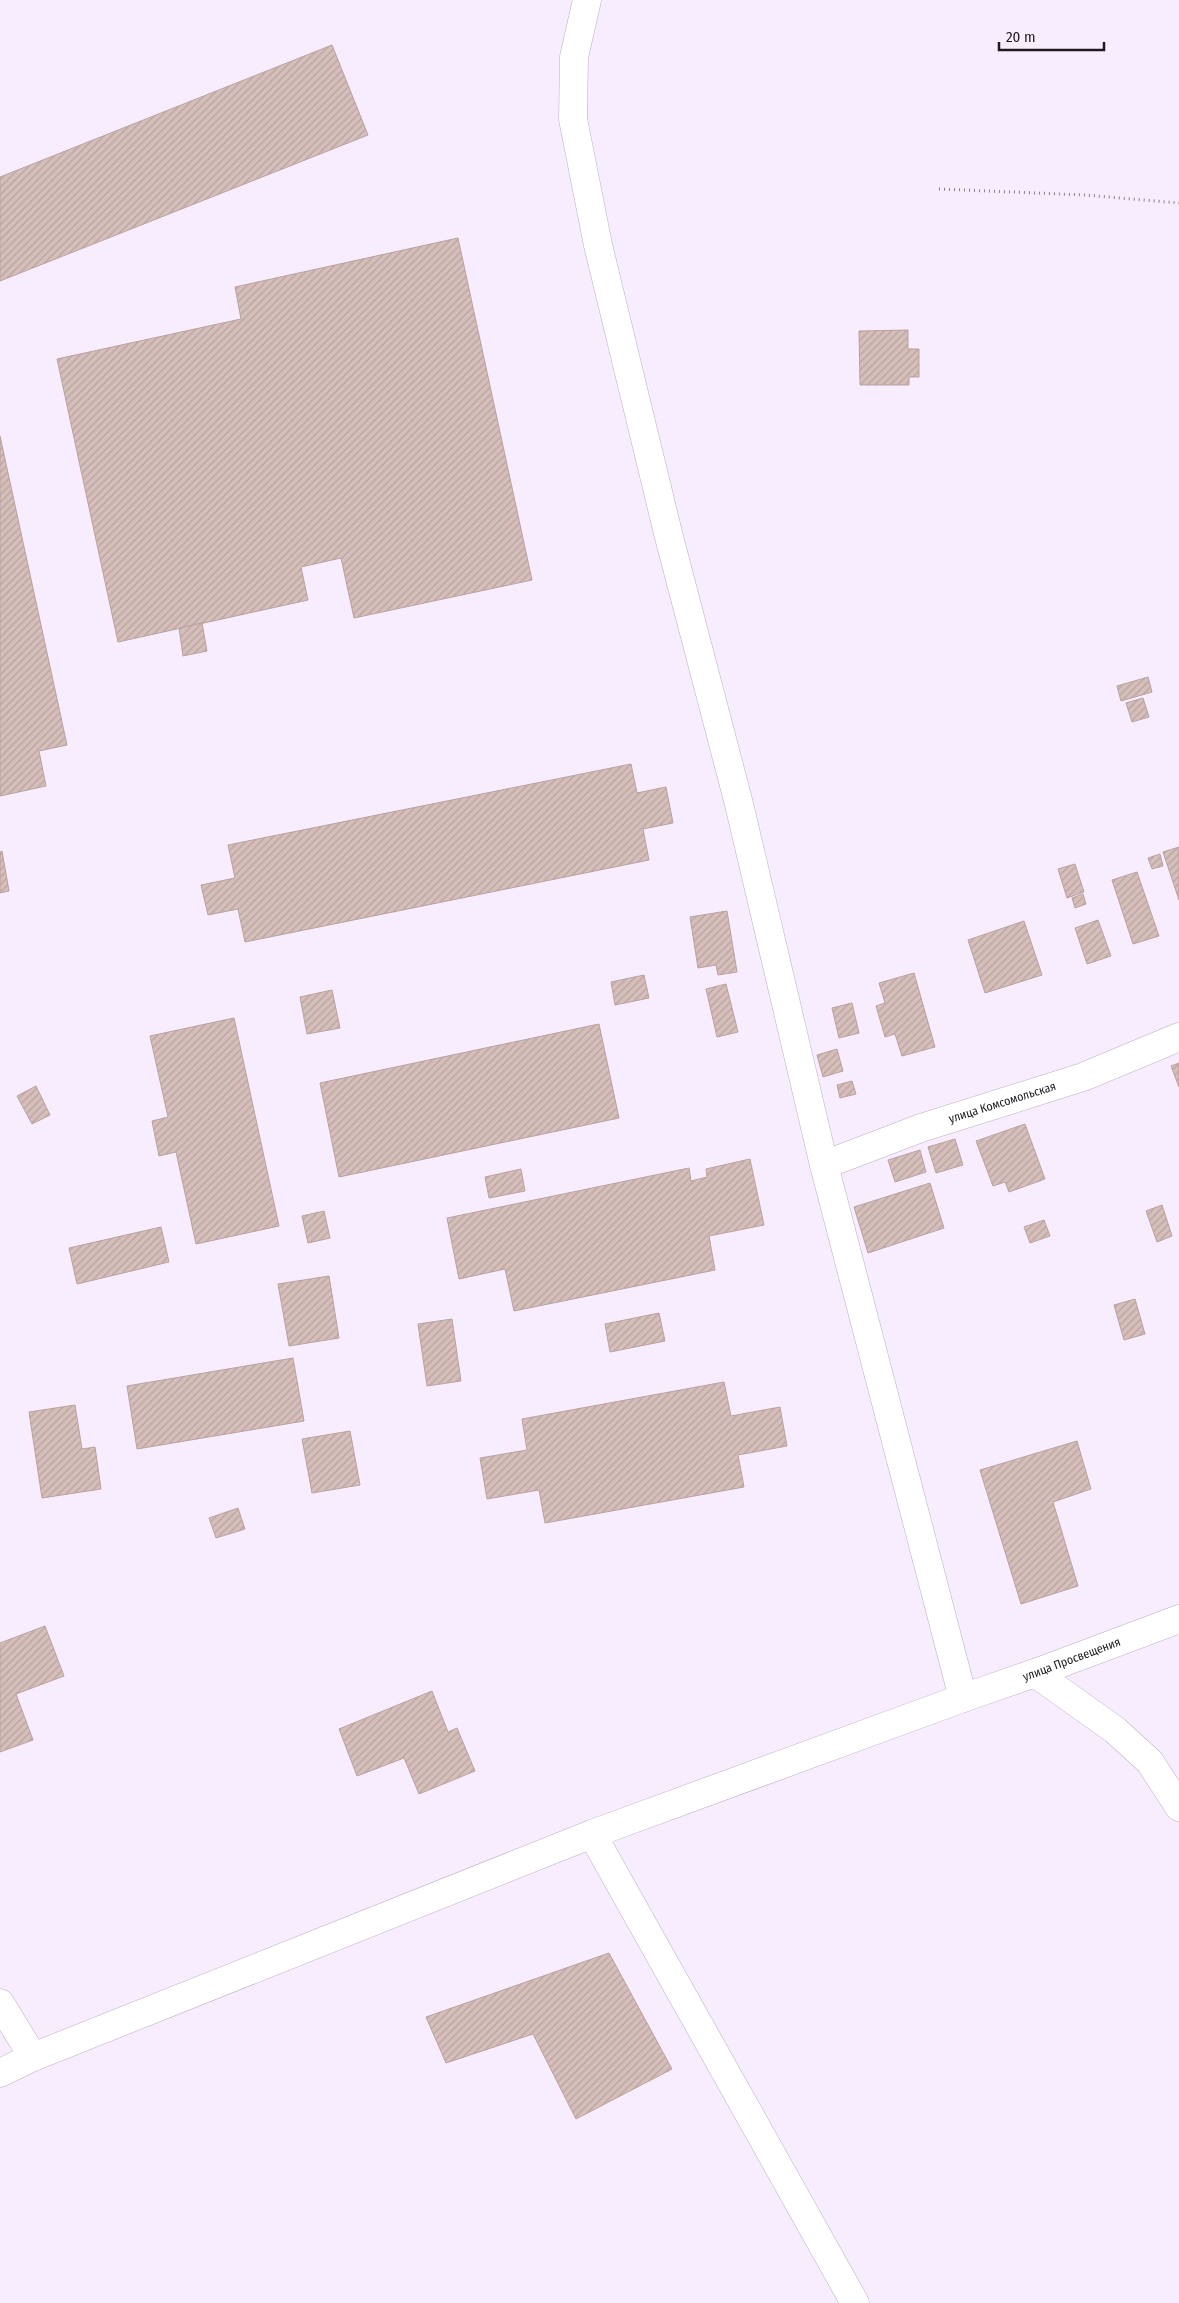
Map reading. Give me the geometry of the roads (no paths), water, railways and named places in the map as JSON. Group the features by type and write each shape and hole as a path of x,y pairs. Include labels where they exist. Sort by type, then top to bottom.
{"street":[{"path":"587,0 574,57 573,120 586,188 669,537 739,804 824,1165 963,1698"},
{"name":"улица Комсомольская","path":"824,1165 921,1128 1083,1077 1179,1036"},
{"name":"улица Просвещения","path":"0,2073 34,2057 592,1834 963,1698 1035,1674 1179,1619"},
{"path":"1035,1674 1115,1730 1150,1762 1179,1807"},
{"path":"592,1834 855,2303"},
{"path":"0,2003 34,2057"}]}
